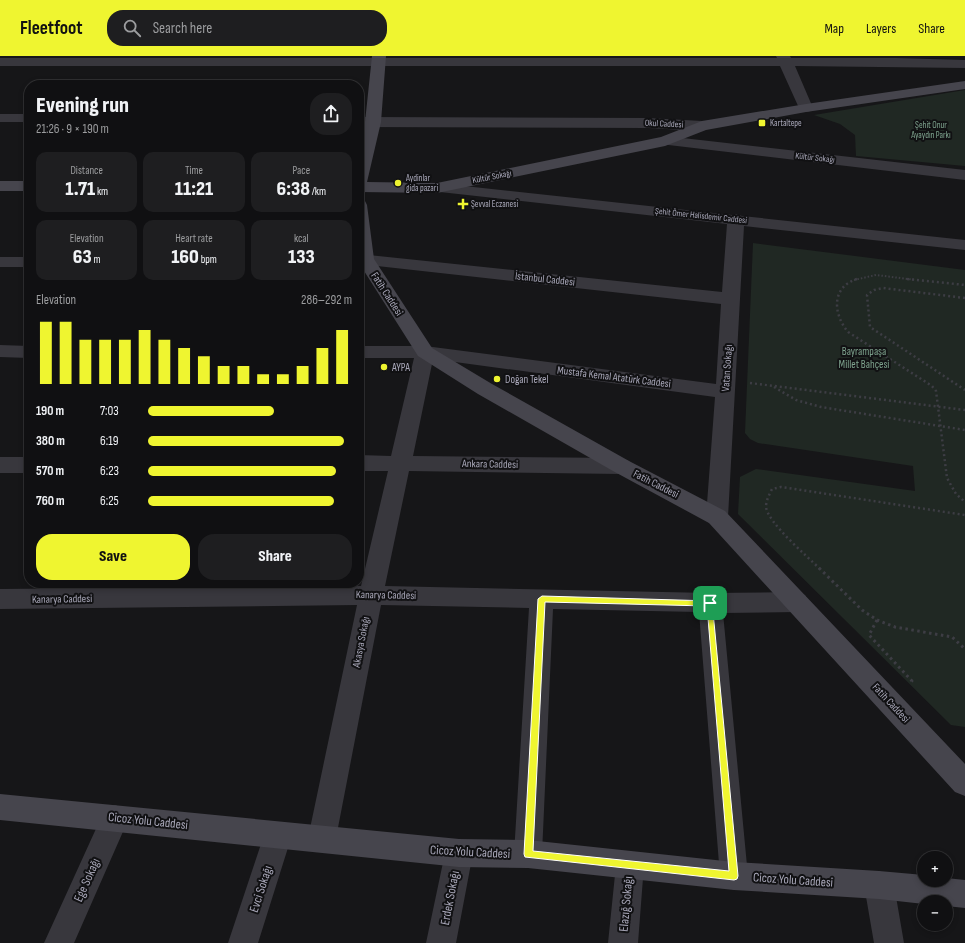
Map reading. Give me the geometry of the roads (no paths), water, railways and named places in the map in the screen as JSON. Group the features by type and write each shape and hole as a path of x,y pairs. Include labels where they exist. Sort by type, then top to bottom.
{"street":[{"path":"784,59 806,108"},
{"path":"0,62 784,59 965,64"},
{"path":"364,139 366,122 379,60"},
{"name":"Okul Caddesi","path":"366,122 648,123 702,126 806,108 965,85"},
{"path":"0,118 24,118"},
{"name":"Kültür Sokağı","path":"364,187 437,188 664,141 702,126"},
{"name":"Kültür Sokağı","path":"664,141 965,175"},
{"path":"0,186 24,186"},
{"name":"Şehit Ömer Halisdemir Caddesi","path":"437,188 736,219 965,245"},
{"name":"Vatan Sokağı","path":"717,517 736,219"},
{"name":"İstanbul Caddesi","path":"364,259 731,299"},
{"path":"0,262 24,262"},
{"name":"Fatih Caddesi","path":"364,262 425,352 485,389 621,466 717,517 965,782"},
{"path":"0,351 24,352"},
{"name":"Mustafa Kemal Atatürk Caddesi","path":"364,352 425,352 726,385"},
{"name":"Akasya Sokağı","path":"322,838 371,595 425,352"},
{"name":"Ankara Caddesi","path":"364,463 621,466"},
{"path":"0,465 24,465"},
{"name":"Kanarya Caddesi","path":"0,599 371,595 710,603 796,602"},
{"path":"528,854 542,599"},
{"path":"710,603 734,876"},
{"name":"Cicoz Yolu Caddesi","path":"0,807 278,835 322,838 459,853 528,854 734,876 879,885 965,894"},
{"name":"Ege Sokağı","path":"59,943 115,818"},
{"name":"Evci Sokağı","path":"243,943 278,835"},
{"name":"Erdek Sokağı","path":"441,943 459,853"},
{"name":"Elazığ Sokağı","path":"623,943 630,865"},
{"path":"879,885 889,943"}],"place":[{"name":"Kartaltepe","path":"762,123"},
{"name":"Aydinlar gida pazari","path":"398,183"},
{"name":"Şevval Eczanesi","path":"463,204"},
{"name":"AYPA","path":"384,367"},
{"name":"Doğan Tekel","path":"497,379"}],"park label":[{"name":"Şehit Onur Ayaydın Parkı","path":"931,130"},
{"name":"Bayrampaşa Millet Bahçesi","path":"864,357"}]}
